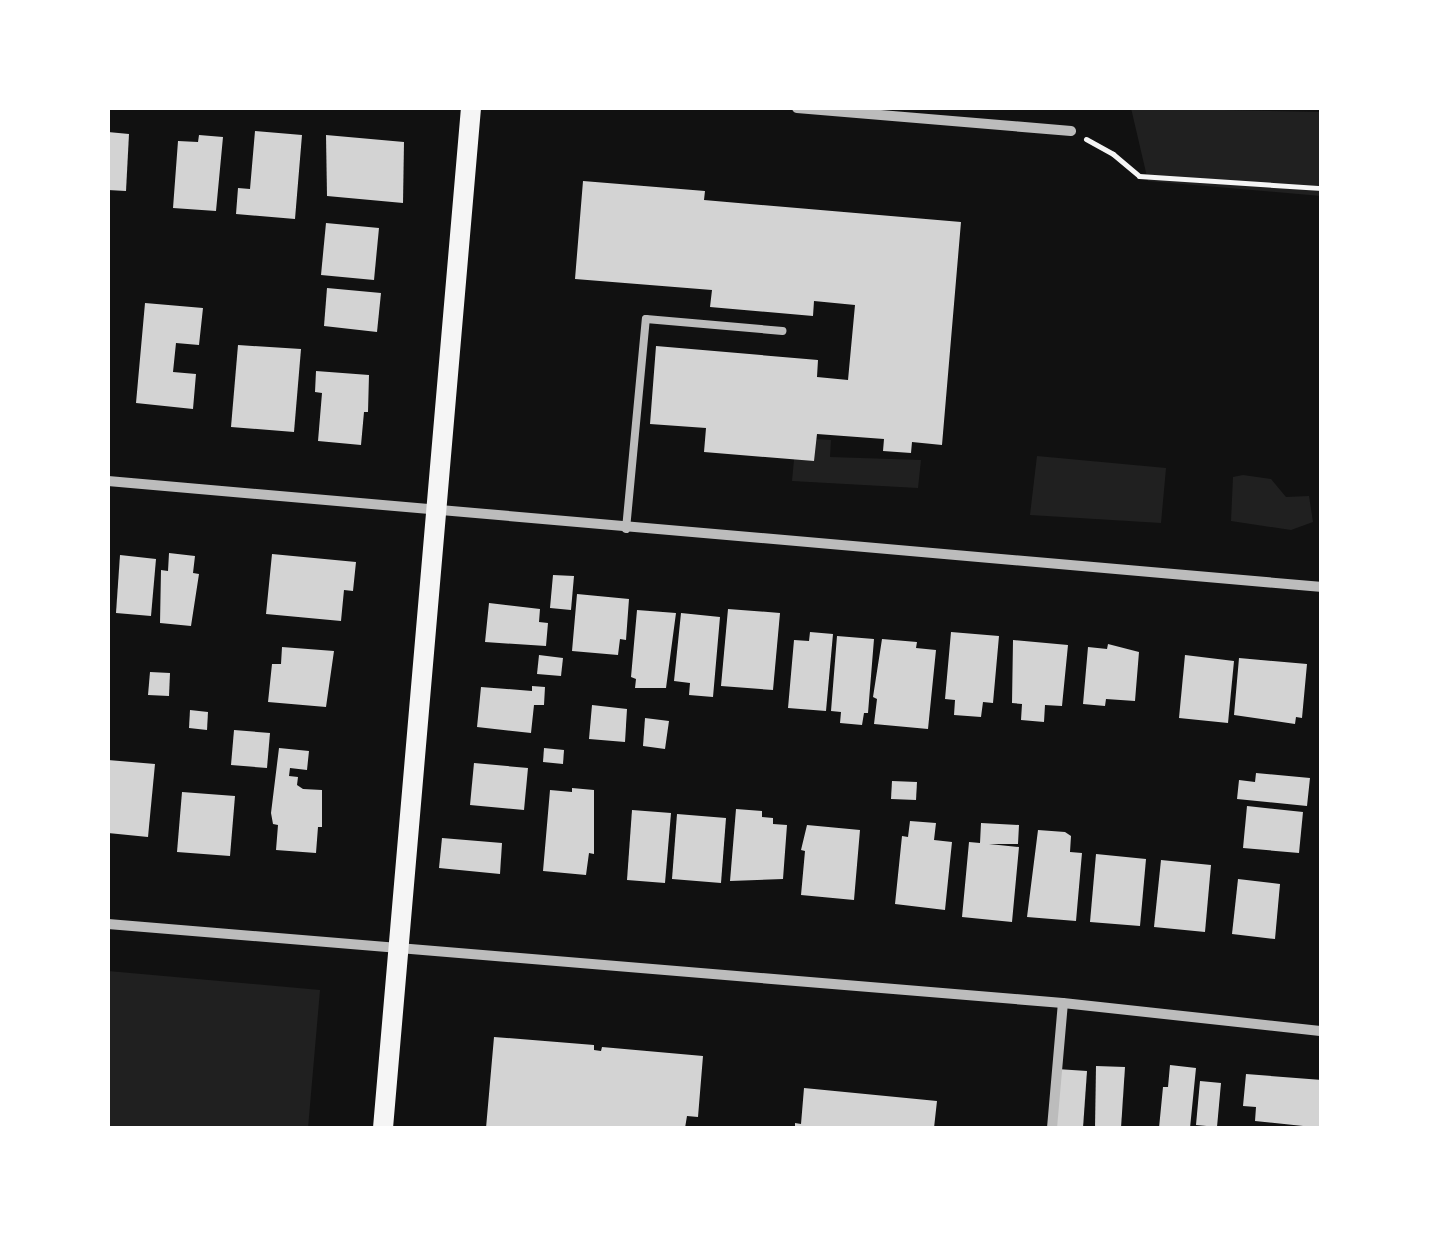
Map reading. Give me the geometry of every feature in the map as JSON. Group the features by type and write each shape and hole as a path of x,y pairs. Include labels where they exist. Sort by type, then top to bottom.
{"main road":[{"path":"383,1128 471,108"}],"street":[{"path":"797,108 1070,131"},
{"path":"108,481 626,530 1322,587"},
{"path":"108,924 1062,1003 1322,1031"},
{"path":"1052,1128 1062,1003"}],"lane":[{"path":"626,530 646,319 782,330"}],"path":[{"path":"1070,131 1113,154 1139,176 1322,188"}],"shaded area":[{"path":"1131,108 1321,112 1321,196 1148,181"},
{"path":"796,438 831,440 830,457 921,460 918,488 792,481"},
{"path":"1037,456 1166,468 1161,523 1030,515"},
{"path":"1233,477 1271,479 1286,497 1309,496 1313,522 1291,530 1231,521"},
{"path":"108,971 320,990 308,1128 108,1128"}],"building":[{"path":"255,131 302,135 295,219 236,214 238,188 250,189"},
{"path":"108,132 129,134 126,191 108,190"},
{"path":"199,135 223,137 216,211 173,208 178,141 198,142"},
{"path":"326,135 404,142 403,203 327,196"},
{"path":"583,181 705,191 704,200 961,222 942,445 912,442 911,453 883,451 884,439 817,434 814,461 704,452 706,428 650,424 656,346 818,360 817,377 848,380 855,305 814,301 813,316 710,307 712,290 575,279"},
{"path":"326,223 379,228 374,280 321,275"},
{"path":"327,288 381,293 377,332 324,326"},
{"path":"145,303 203,308 199,345 176,343 173,372 196,374 193,409 136,403"},
{"path":"238,345 301,349 294,432 231,427"},
{"path":"316,371 369,375 368,412 364,412 361,445 318,441 322,393 315,392"},
{"path":"169,553 195,556 193,573 199,574 191,626 160,623 161,570 168,571"},
{"path":"272,554 356,562 353,591 344,590 341,621 266,614"},
{"path":"120,555 156,559 151,616 116,613"},
{"path":"553,575 574,576 571,610 550,608"},
{"path":"577,594 629,599 626,640 620,639 618,655 572,651"},
{"path":"489,603 540,609 539,622 548,623 546,646 485,642"},
{"path":"728,609 780,613 773,690 721,686"},
{"path":"637,610 676,613 666,688 635,688 636,679 631,677"},
{"path":"681,613 720,617 713,697 689,695 690,683 674,681"},
{"path":"810,632 833,634 826,711 788,708 794,640 809,641"},
{"path":"951,632 999,636 993,703 983,702 981,717 954,715 955,700 945,699"},
{"path":"837,636 874,639 868,713 864,713 862,725 840,723 841,712 831,711"},
{"path":"882,639 917,642 916,648 936,650 928,729 874,724 877,699 873,697"},
{"path":"1013,640 1068,645 1062,706 1045,705 1044,722 1021,720 1022,704 1012,703"},
{"path":"1108,644 1139,652 1135,701 1106,699 1105,706 1083,704 1088,647 1107,649"},
{"path":"282,647 334,651 326,707 268,702 272,664 281,664"},
{"path":"539,655 563,658 561,676 537,674"},
{"path":"1185,655 1234,661 1228,723 1179,718"},
{"path":"1239,658 1307,664 1302,718 1296,717 1295,724 1234,715"},
{"path":"150,672 170,673 169,696 148,695"},
{"path":"532,686 545,687 544,705 534,705 531,733 477,727 481,687 532,691"},
{"path":"592,705 627,709 625,742 589,739"},
{"path":"190,710 208,712 207,730 189,728"},
{"path":"645,718 669,721 665,749 643,746"},
{"path":"234,730 270,733 267,768 231,765"},
{"path":"279,748 309,751 307,770 290,768 289,776 298,777 297,785 303,789 322,790 322,827 318,827 316,853 276,850 278,825 273,824 271,813"},
{"path":"544,748 564,750 563,764 543,762"},
{"path":"108,760 155,764 148,837 108,833"},
{"path":"474,763 528,768 524,810 470,805"},
{"path":"1256,773 1310,778 1307,806 1237,799 1239,780 1255,782"},
{"path":"892,781 917,782 916,800 891,799"},
{"path":"572,788 594,790 594,854 589,853 586,875 543,871 550,790 572,792"},
{"path":"182,792 235,796 230,856 177,852"},
{"path":"1247,806 1303,812 1299,853 1243,848"},
{"path":"736,809 762,811 762,817 773,818 773,824 787,825 783,879 730,881"},
{"path":"632,810 671,813 665,883 627,880"},
{"path":"677,814 726,818 721,883 672,879"},
{"path":"910,821 936,823 934,840 952,842 945,910 895,904 902,836 908,837"},
{"path":"981,823 1019,825 1018,844 989,844 1019,847 1012,922 962,917 969,842 980,843"},
{"path":"807,825 860,830 854,900 801,895 805,851 801,850"},
{"path":"1038,830 1065,832 1071,836 1070,852 1082,853 1076,921 1027,917"},
{"path":"442,838 502,843 500,874 439,868"},
{"path":"1096,854 1146,859 1140,926 1090,922"},
{"path":"1161,860 1211,865 1205,932 1154,927"},
{"path":"1238,879 1280,884 1275,939 1232,934"},
{"path":"494,1037 594,1045 594,1050 601,1051 602,1047 703,1056 698,1117 687,1116 685,1128 486,1128"},
{"path":"1170,1065 1196,1068 1190,1128 1159,1128 1163,1087 1168,1087"},
{"path":"1096,1066 1125,1067 1121,1128 1095,1128"},
{"path":"1057,1069 1087,1071 1083,1128 1053,1128"},
{"path":"1246,1074 1322,1080 1322,1128 1255,1121 1256,1107 1243,1106"},
{"path":"1200,1081 1221,1083 1217,1127 1196,1125"},
{"path":"804,1088 937,1101 934,1128 795,1128 795,1123 801,1124"}]}
